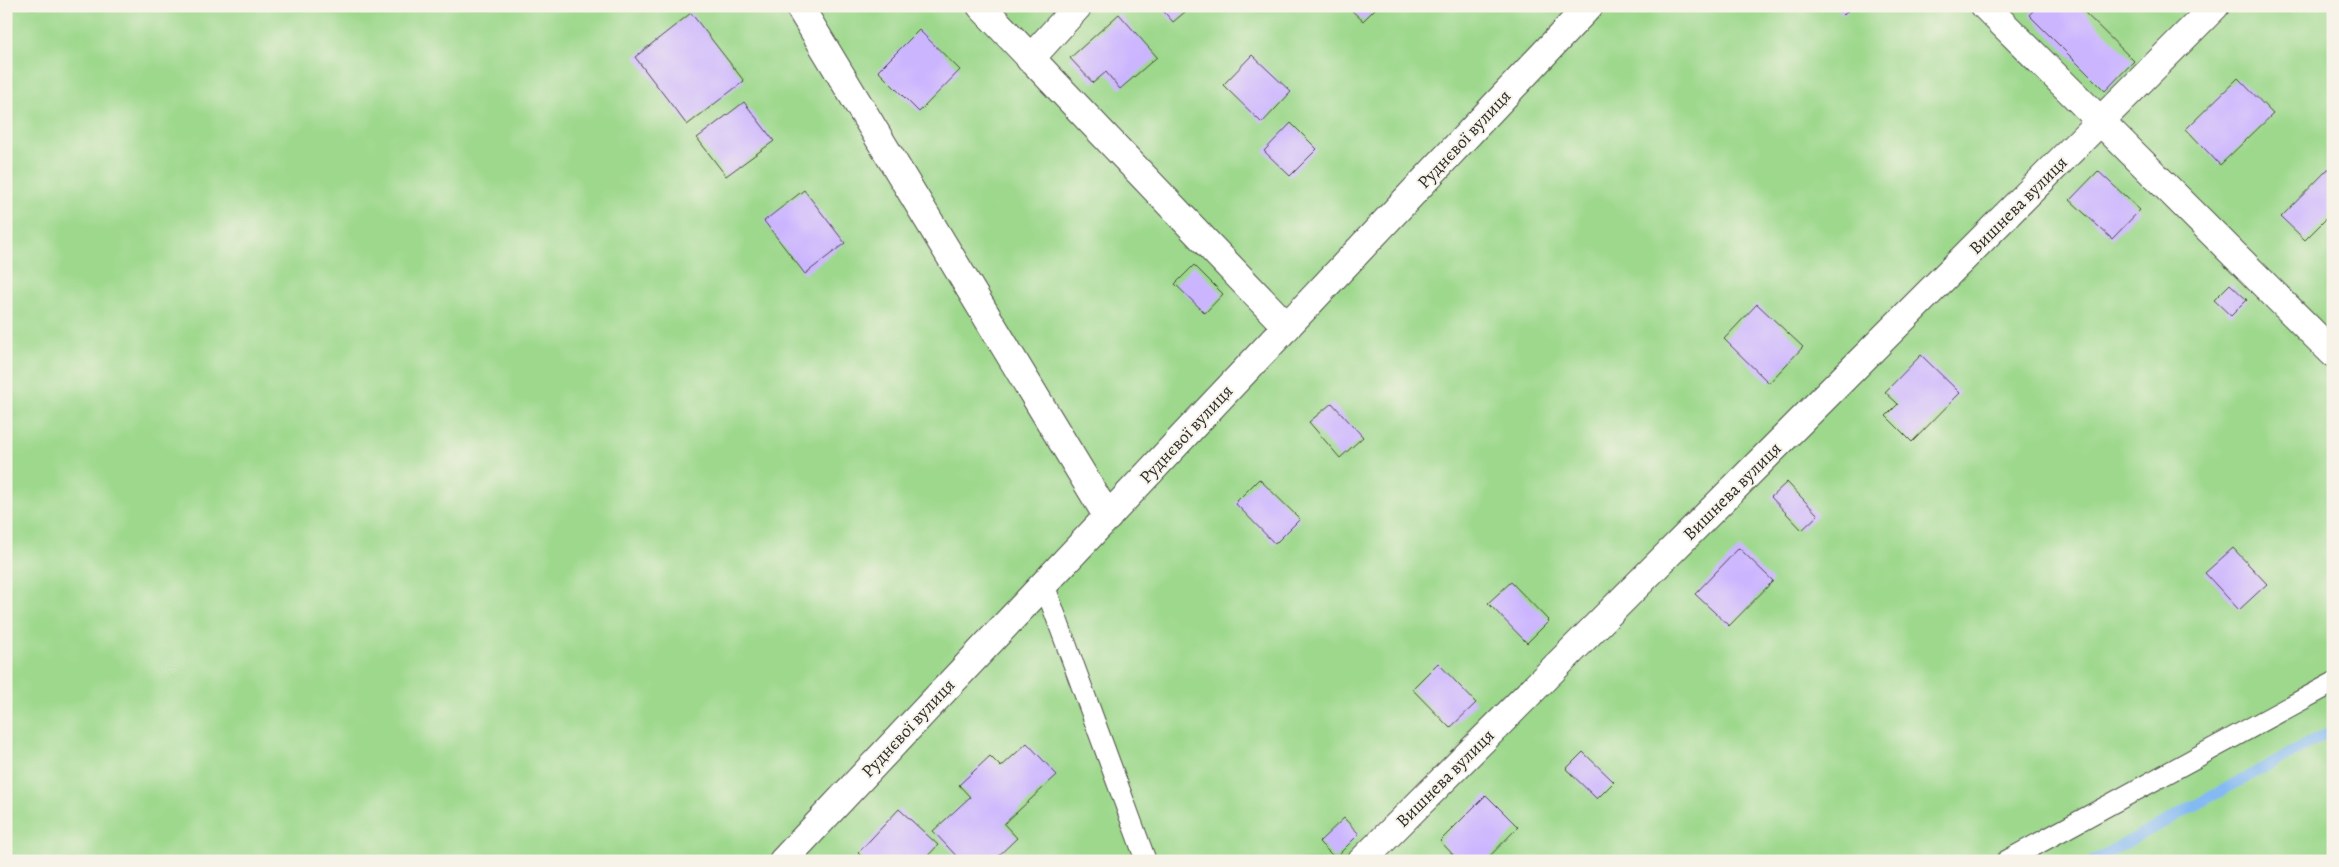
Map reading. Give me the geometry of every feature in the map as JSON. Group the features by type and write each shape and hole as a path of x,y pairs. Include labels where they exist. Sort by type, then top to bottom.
{"street":[{"path":"799,6 1108,517"},
{"path":"981,6 1287,327"},
{"path":"1030,59 1078,6"},
{"name":"Руднєвої вулиця","path":"783,861 1589,6"},
{"path":"1985,6 2333,353"},
{"name":"Вишнева вулиця","path":"1362,861 2215,6"}],"lane":[{"path":"1044,584 1146,861"},
{"path":"2006,861 2333,683"}],"green space":[{"path":"6,6 2333,6 2333,861 6,861"}],"building":[{"path":"1159,6 1192,6 1173,22"},
{"path":"1347,6 1378,6 1363,21"},
{"path":"1835,6 1852,6 1844,15"},
{"path":"2038,6 2078,6 2134,61 2105,91 2029,15"},
{"path":"691,13 744,81 687,125 635,57"},
{"path":"1119,14 1157,57 1120,89 1106,72 1093,83 1070,58"},
{"path":"919,30 960,70 919,112 878,71"},
{"path":"1252,55 1291,92 1262,123 1223,85"},
{"path":"2238,78 2273,114 2220,165 2186,129"},
{"path":"744,102 774,141 726,176 697,138"},
{"path":"1291,123 1317,149 1290,176 1264,151"},
{"path":"2333,164 2333,212 2305,240 2281,217"},
{"path":"2098,171 2140,210 2112,239 2070,200"},
{"path":"804,190 845,243 805,274 764,221"},
{"path":"1194,265 1223,294 1205,313 1175,284"},
{"path":"2230,284 2247,300 2231,316 2214,300"},
{"path":"1757,304 1803,347 1769,383 1724,339"},
{"path":"1921,355 1960,393 1912,442 1886,416 1898,404 1885,392"},
{"path":"1332,403 1363,437 1340,458 1309,422"},
{"path":"1259,479 1300,519 1275,544 1235,503"},
{"path":"1787,482 1818,515 1802,530 1771,497"},
{"path":"1739,548 1773,581 1729,626 1695,594"},
{"path":"2233,548 2267,584 2239,610 2205,573"},
{"path":"1511,582 1549,621 1527,643 1488,603"},
{"path":"1438,663 1476,703 1450,728 1412,689"},
{"path":"1027,743 1057,775 1004,824 1017,838 993,861 961,861 933,831 970,797 959,785 990,756 1001,767"},
{"path":"1583,752 1614,782 1597,799 1566,769"},
{"path":"1486,795 1518,827 1485,861 1459,861 1440,841"},
{"path":"899,809 938,845 923,861 866,861 858,853"},
{"path":"1344,818 1359,834 1335,858 1319,842"}],"waterway":[{"path":"2093,861 2333,730"}]}
